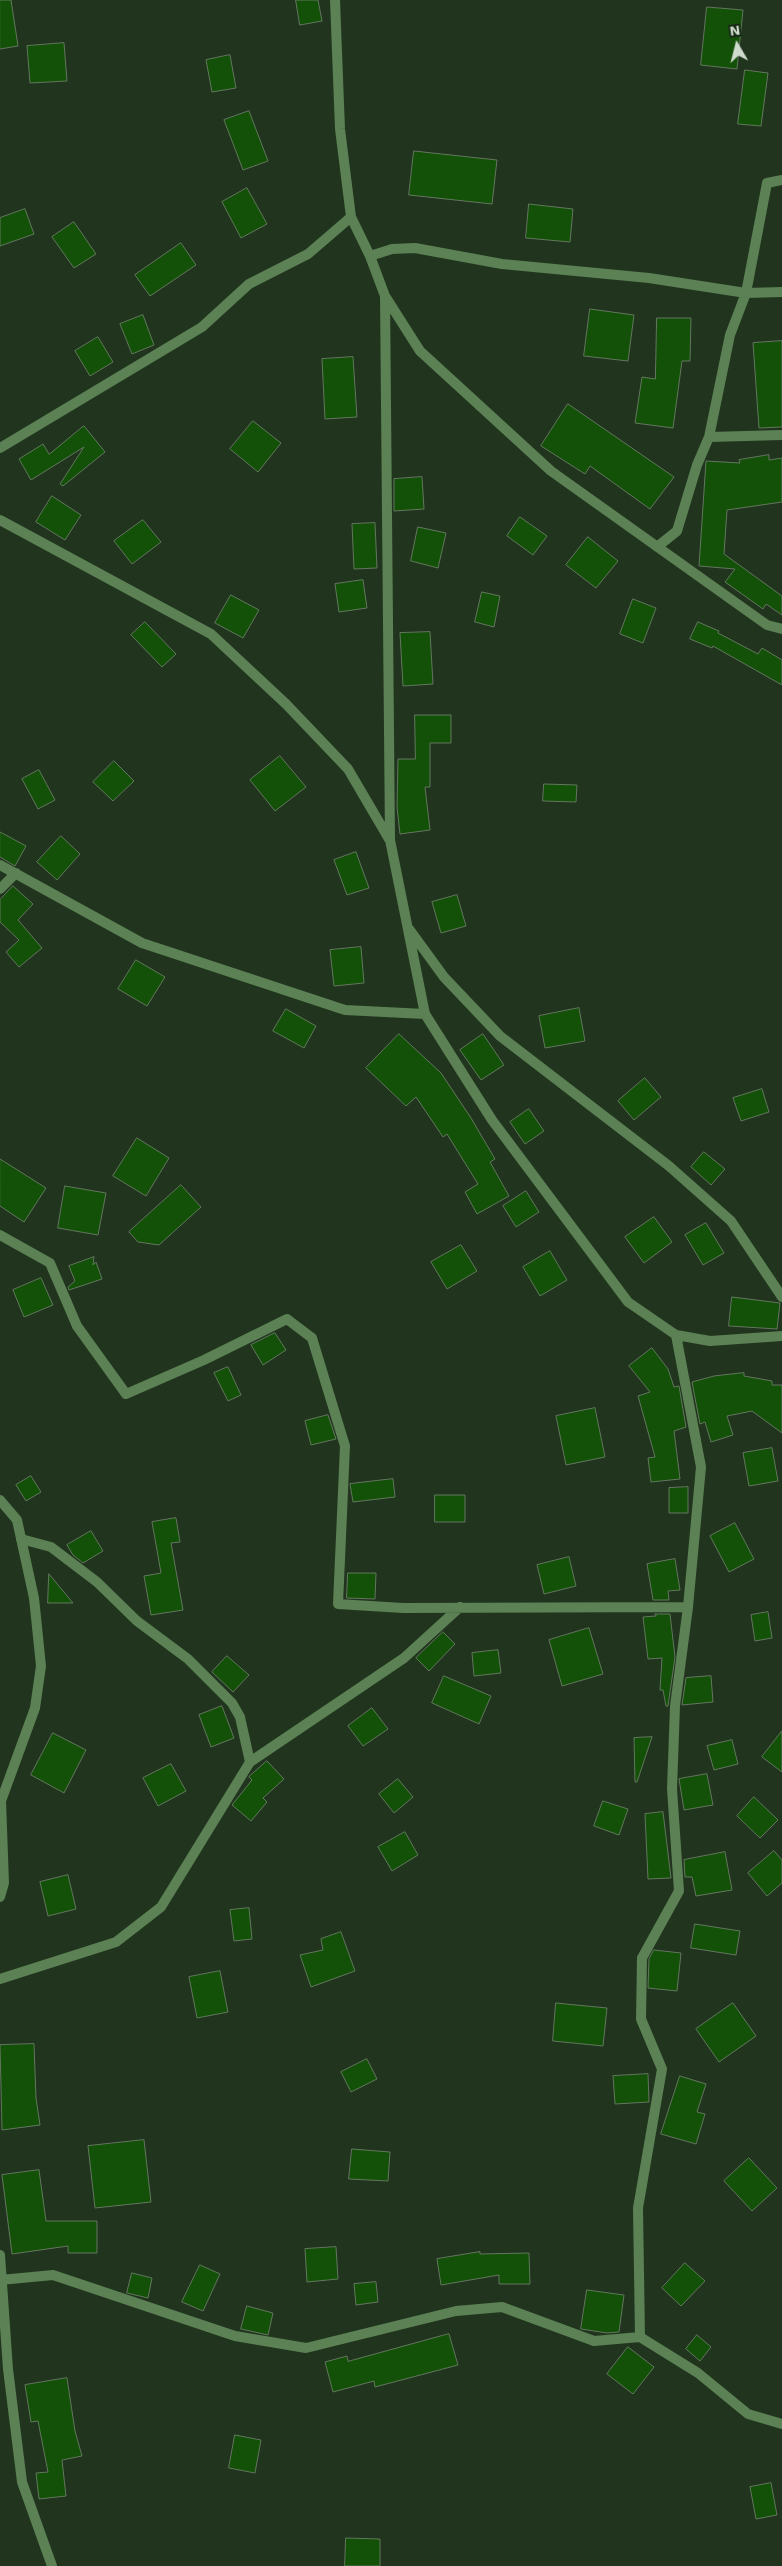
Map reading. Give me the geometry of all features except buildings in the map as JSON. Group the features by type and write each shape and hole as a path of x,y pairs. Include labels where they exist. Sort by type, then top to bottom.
{"street":[{"path":"329,0 334,12"},
{"path":"335,0 340,129 351,216 370,256 385,296 420,351 551,471 767,625 782,630"},
{"path":"657,547 677,531 697,465 709,437 730,335 746,293 767,183 782,180"},
{"path":"0,448 202,327 249,284 308,254 351,216"},
{"path":"370,256 392,249 415,248 502,264 649,278 746,293 782,292"},
{"path":"385,296 390,840 425,1014 492,1120 628,1302 676,1335 710,1341 782,1336"},
{"path":"709,437 782,435"},
{"path":"0,520 211,634 286,704 348,769 390,840"},
{"path":"0,865 142,942 345,1010 425,1014"},
{"path":"0,889 16,873"},
{"path":"407,926 444,977 500,1036 662,1160 731,1221 782,1297"},
{"path":"0,1235 50,1263 77,1326 126,1394 204,1360 287,1319 312,1338 345,1446 338,1604 460,1607 688,1606"},
{"path":"640,2337 638,2208 662,2069 641,2019 642,1958 679,1891 672,1789 674,1706 688,1606 701,1467 676,1335"},
{"path":"0,1500 17,1520 34,1598 41,1666 35,1708 1,1801 4,1883 0,1897"},
{"path":"21,1539 51,1547 97,1582 137,1621 188,1659 232,1704 240,1717 250,1762"},
{"path":"0,1979 116,1942 161,1907 250,1762 404,1658 460,1607"},
{"path":"0,2255 8,2368 22,2482 52,2566"},
{"path":"1,2280 53,2275 235,2336 306,2348 456,2310 502,2307 594,2341 640,2337 698,2373 748,2414 782,2424"}]}
